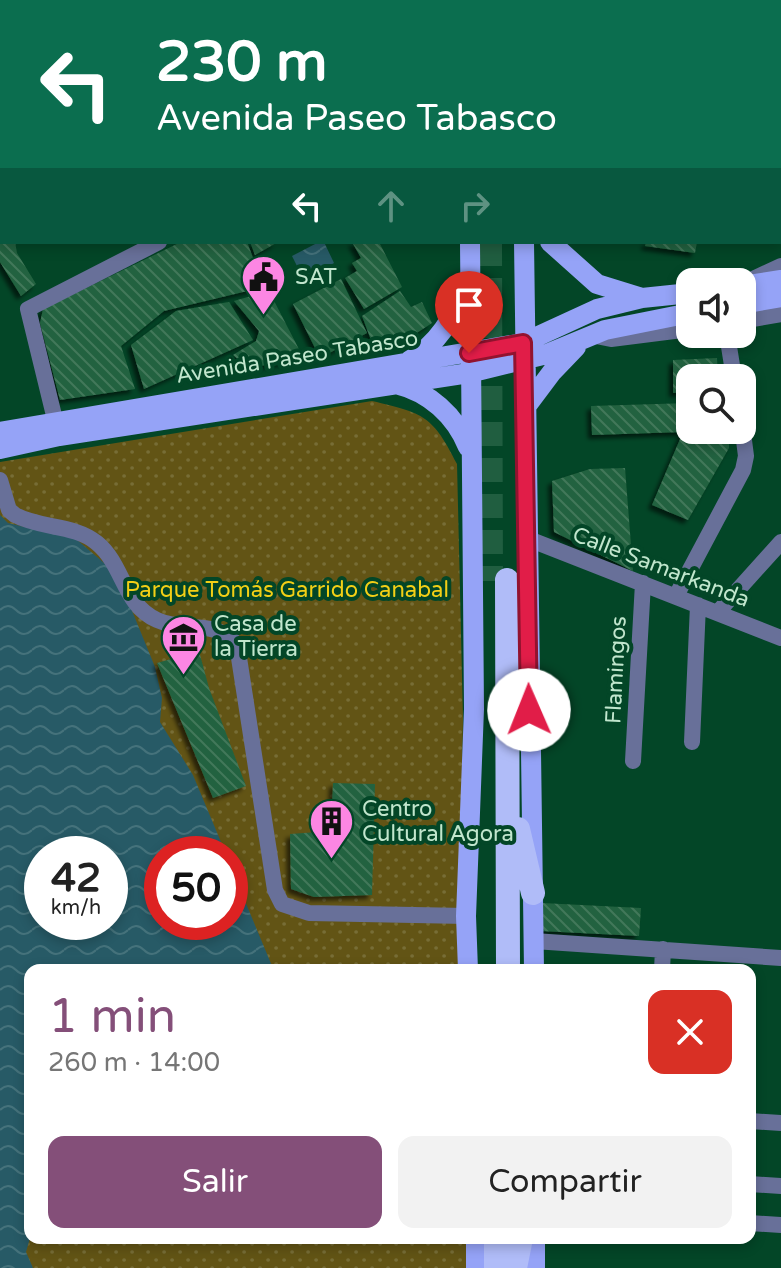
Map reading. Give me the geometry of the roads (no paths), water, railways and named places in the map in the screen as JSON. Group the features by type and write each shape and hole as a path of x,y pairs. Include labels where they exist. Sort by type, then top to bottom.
{"highway":[{"path":"494,964 499,581 508,788 508,964"},
{"path":"508,788 533,893"},
{"path":"496,1244 496,1268"},
{"path":"511,1244 513,1268"},
{"path":"513,1268 519,1244"}],"main road":[{"path":"468,964 466,916 474,709 470,244"},
{"path":"524,244 534,964"},
{"path":"552,244 597,284 642,298"},
{"path":"405,364 429,347 445,328 470,276"},
{"path":"756,283 781,280"},
{"name":"Avenida Paseo Tabasco","path":"524,352 581,315 642,298 676,294"},
{"path":"756,301 781,297"},
{"name":"Avenida Paseo Tabasco","path":"0,432 57,429 396,384 469,363 676,316"},
{"path":"525,408 552,372 589,335"},
{"name":"Avenida Paseo Tabasco","path":"0,449 57,429 405,364 469,363"},
{"path":"396,384 415,391 452,417 472,456"},
{"path":"476,1244 476,1268"},
{"path":"535,1244 535,1268"}],"street":[{"path":"57,429 28,309 155,244"},
{"path":"756,278 781,266"},
{"path":"756,318 781,314"},
{"name":"Avenida Paseo Tabasco","path":"589,335 611,339 676,331"},
{"path":"676,596 743,470 744,444"},
{"path":"0,480 9,510 15,515 78,532 97,543 113,562 128,594 145,614 169,625 210,626 224,632 237,645 275,890 282,904 309,913 466,916"},
{"name":"Calle Samarkanda","path":"526,538 781,638"},
{"path":"718,612 781,542"},
{"name":"Flamingos","path":"633,761 643,583"},
{"path":"692,742 698,605"},
{"path":"534,941 781,958"},
{"path":"662,964 663,949"},
{"path":"756,1121 781,1123"},
{"path":"756,1184 781,1186"},
{"path":"756,1223 781,1225"}],"water":[{"path":"315,244 325,244 334,263 304,280 292,256"},
{"path":"0,515 8,523 76,539 117,574 155,667 162,698 160,722 193,775 218,836 144,836 144,940 248,940 248,908 271,964 24,964 26,1252 33,1268 0,1268"}],"tunnel":[{"path":"490,244 491,581"}],"place":[{"name":"SAT","path":"264,316"},
{"name":"Casa de la Tierra","path":"183,676"},
{"name":"Centro Cultural Agora","path":"331,861"}],"park label":[{"name":"Parque Tomás Garrido Canabal","path":"287,590"}]}
